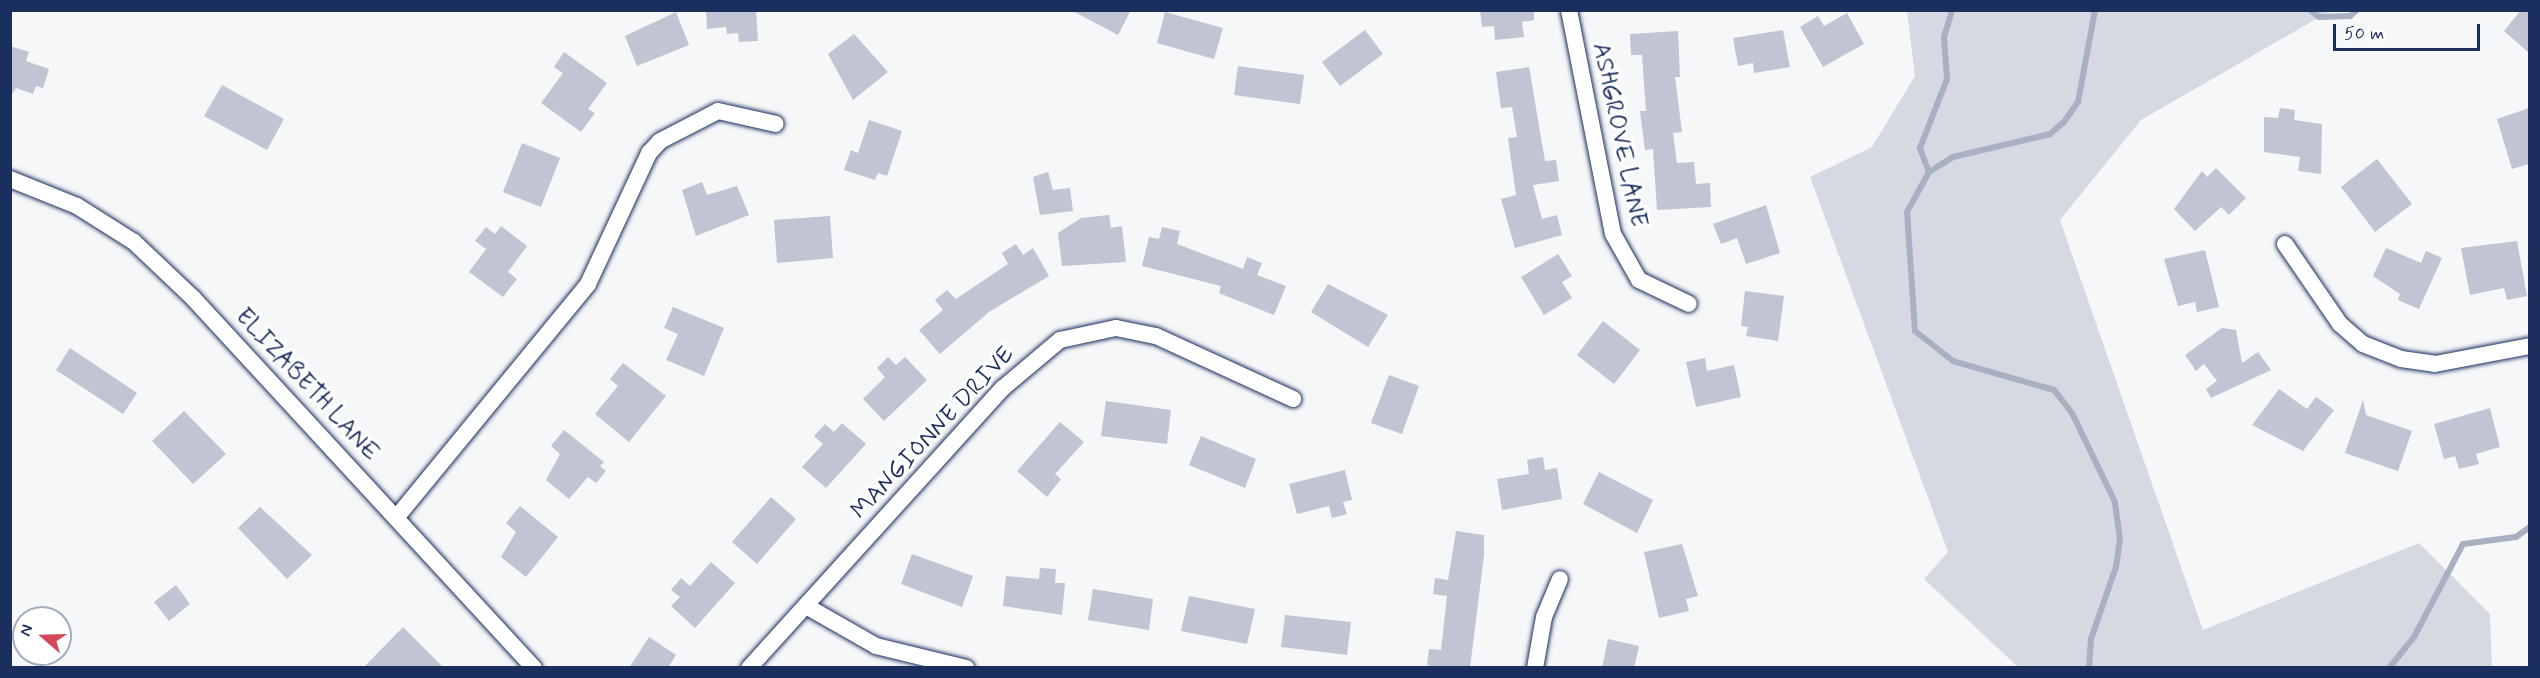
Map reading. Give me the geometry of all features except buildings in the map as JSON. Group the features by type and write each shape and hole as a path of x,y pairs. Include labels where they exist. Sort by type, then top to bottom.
{"street":[{"name":"ASHGROVE LANE","path":"1569,10 1613,234 1639,280 1689,304"},
{"path":"396,518 588,284 650,153 660,141 718,111 776,124"},
{"name":"ELIZABETH LANE","path":"10,179 77,206 134,242 193,298 534,668"},
{"path":"2285,244 2340,324 2363,344 2401,359 2435,364 2529,346"},
{"name":"MANGIONNE DRIVE","path":"750,668 1003,388 1069,336 1116,328 1156,336 1293,399"},
{"path":"1535,668 1544,617 1560,579"},
{"path":"806,606 876,646 966,668"}],"shaded area":[{"path":"1907,11 2330,11 2141,120 2060,220 2203,630 2419,543 2490,614 2492,667 2018,667 1924,579 1948,552 1810,177 1872,147 1915,76"}],"waterway":[{"path":"1929,172 1920,148 1947,79 1944,37 1952,10"},
{"path":"2089,668 2091,639 2116,567 2120,539 2115,502 2072,413 2054,390 1953,361 1915,331 1907,212 1929,172 1953,157 2050,134 2064,122 2078,102 2095,10"},
{"path":"2310,10 2319,17 2350,16 2357,10"},
{"path":"2389,668 2414,637 2463,544 2516,537 2530,527"}]}
